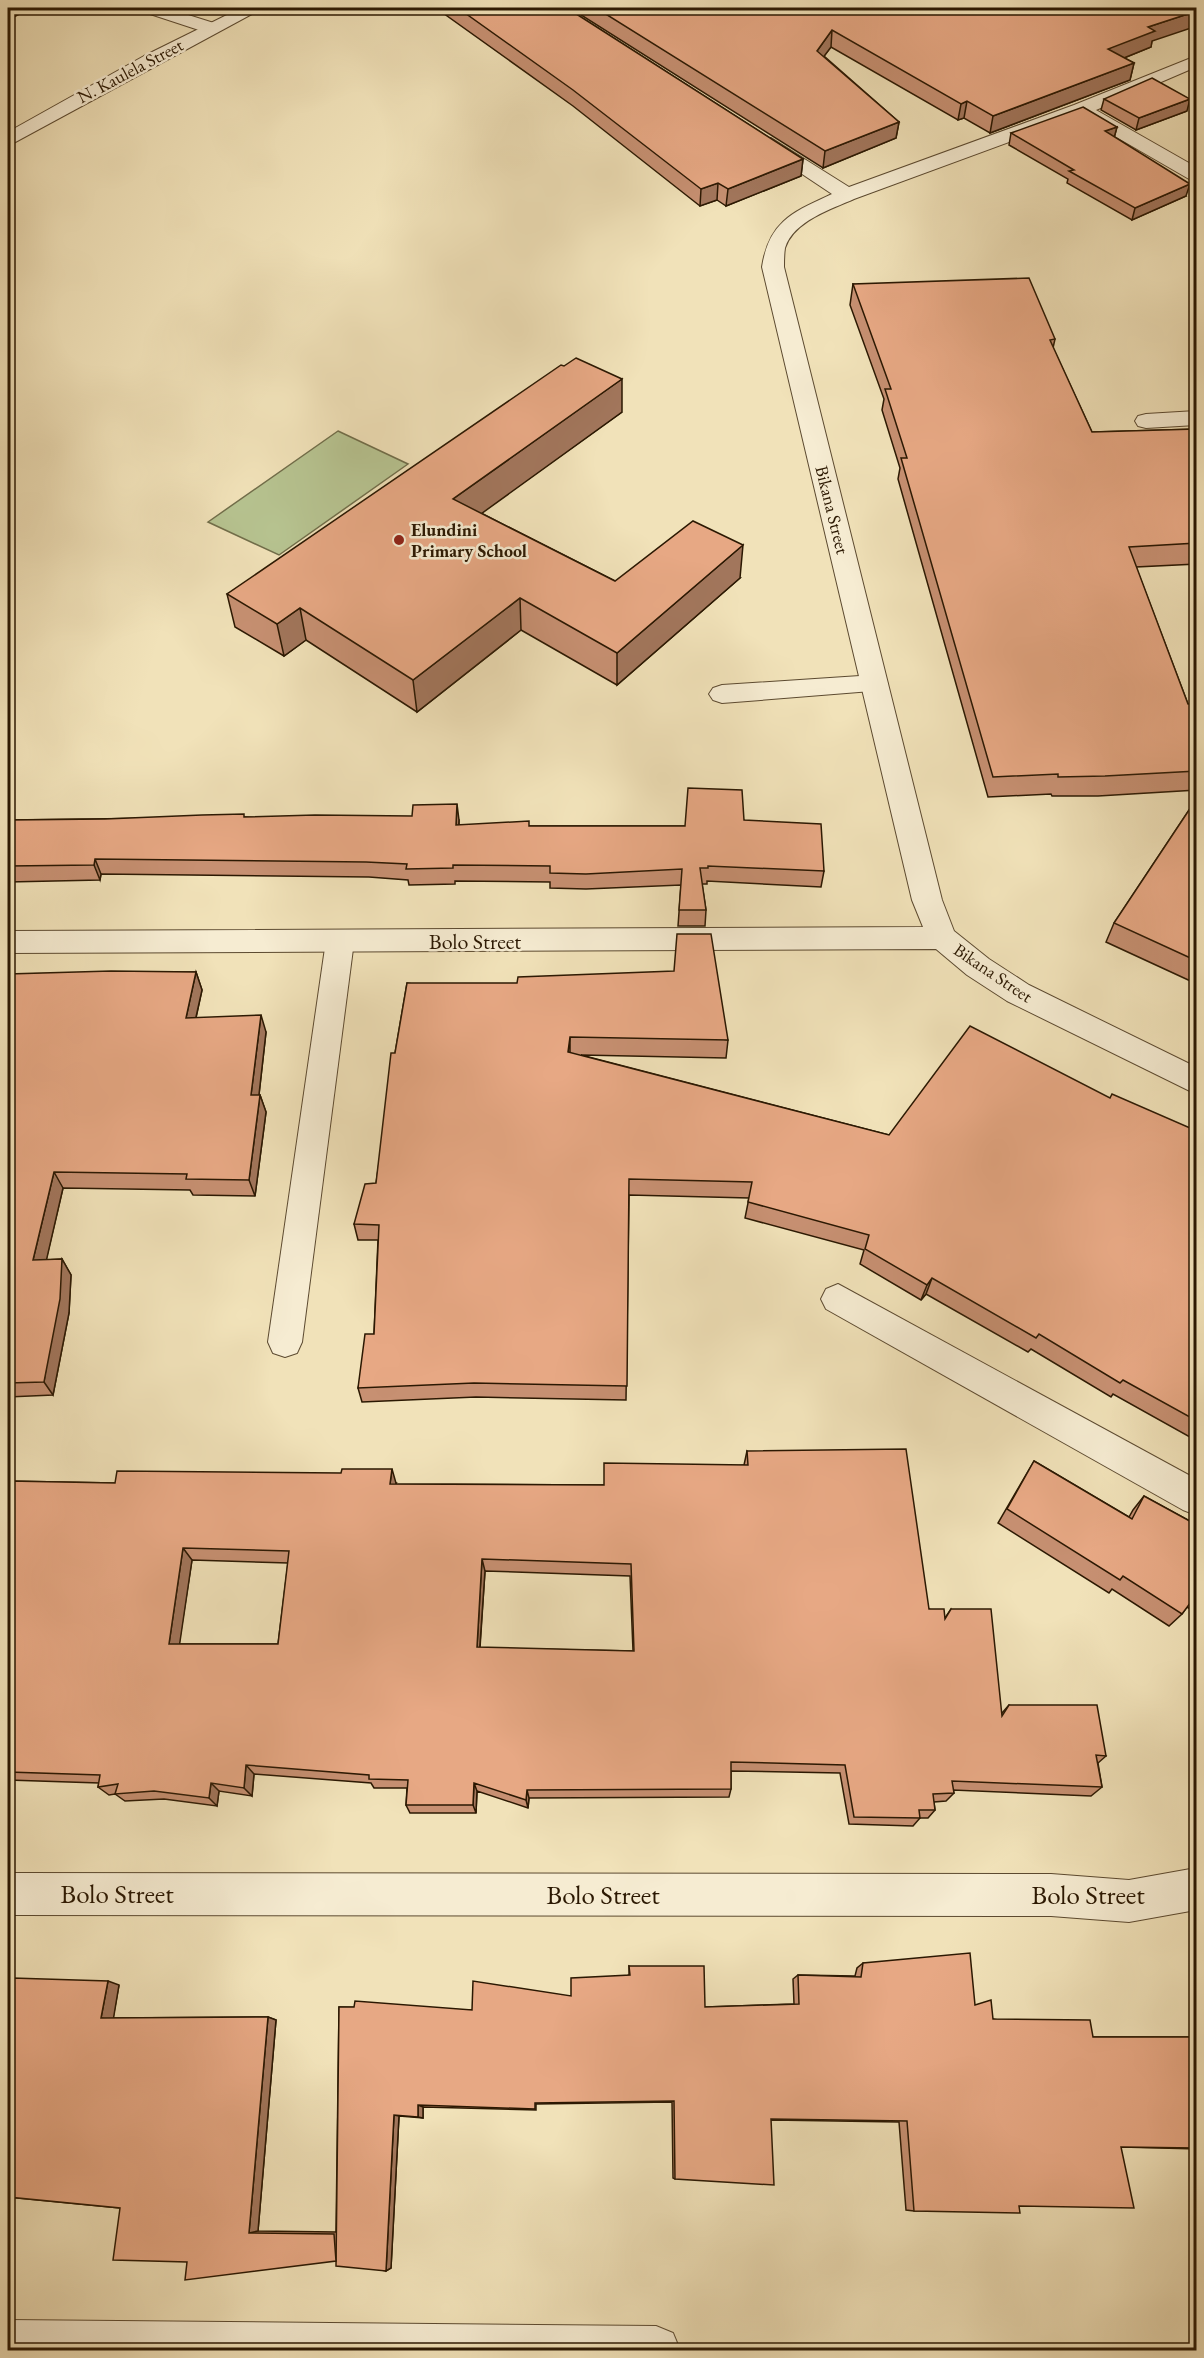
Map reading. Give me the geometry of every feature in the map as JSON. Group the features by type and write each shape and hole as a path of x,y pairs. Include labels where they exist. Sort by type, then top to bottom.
{"street":[{"path":"150,8 210,28"},
{"name":"N. Kaulela Street","path":"8,140 210,28 254,8"},
{"name":"Bikana Street","path":"1197,61 1080,109 847,195 812,212 789,228 775,246 773,267 927,900 942,938 1018,993 1197,1082"},
{"path":"1080,109 1197,175"},
{"path":"747,131 847,195"},
{"name":"Bolo Street","path":"8,942 942,938"},
{"name":"Bolo Street","path":"8,1894 1051,1895 1129,1901 1197,1889"},
{"path":"8,2344 656,2350"}],"lane":[{"path":"1146,421 1197,418"},
{"path":"722,694 875,684"},
{"path":"285,1342 340,941"},
{"path":"838,1299 1197,1498"}],"green space":[{"path":"338,431 408,464 279,555 208,522"}],"building":[{"path":"458,8 567,8 803,159 728,189 718,183 701,189 573,90"},
{"path":"596,8 894,8 899,14 911,14 930,8 1197,8 1197,11 1148,27 1155,31 1108,49 1134,63 993,116 967,101 961,104 832,30 817,51 899,122 825,151"},
{"path":"1152,78 1190,99 1139,118 1104,99"},
{"path":"1083,107 1117,127 1105,131 1190,184 1135,208 1069,171 1074,170 1011,133"},
{"path":"1029,278 1055,339 1050,340 1092,432 1197,429 1197,543 1129,547 1188,704 1197,704 1197,771 1105,776 1058,777 1058,774 993,777 901,458 907,458 885,389 891,389 853,284"},
{"path":"576,358 622,379 453,499 615,581 693,521 743,545 617,653 520,598 413,680 300,608 277,624 227,594 561,365 564,366"},
{"path":"688,788 742,790 744,820 821,824 824,871 708,866 708,868 700,868 706,910 679,910 682,869 586,874 550,873 550,866 453,865 453,868 406,869 407,864 366,862 95,859 94,865 8,866 8,820 244,814 244,817 412,816 413,805 457,804 456,825 529,821 529,826 685,826"},
{"path":"1197,798 1197,961 1114,923"},
{"path":"677,934 711,934 728,1040 570,1037 568,1052 889,1135 970,1026 1110,1098 1112,1094 1197,1131 1197,1421 1123,1380 1120,1383 1039,1334 1036,1338 932,1278 927,1285 865,1249 869,1235 748,1202 752,1182 629,1179 627,1386 474,1383 358,1388 365,1334 374,1334 379,1225 354,1224 365,1184 376,1183 391,1053 395,1053 407,983 517,983 518,977 674,971"},
{"path":"111,971 196,972 186,1018 261,1015 251,1095 260,1095 249,1180 186,1179 187,1174 54,1172 33,1260 62,1259 60,1299 44,1382 8,1383 8,974"},
{"path":"906,1449 929,1609 944,1609 945,1619 951,1609 991,1609 1002,1716 1009,1705 1097,1705 1106,1756 1096,1755 1102,1787 952,1781 954,1793 933,1794 935,1810 919,1810 920,1818 854,1817 845,1765 731,1762 731,1789 527,1790 526,1800 474,1783 473,1805 406,1805 408,1780 369,1779 369,1775 246,1765 244,1788 211,1783 209,1798 154,1791 115,1794 118,1784 98,1787 100,1775 8,1772 8,1481 115,1483 117,1471 341,1473 342,1469 392,1469 390,1484 604,1485 604,1463 748,1465 747,1451","holes":["183,1548 289,1551 278,1644 169,1644","482,1559 631,1564 634,1651 477,1647"]},
{"path":"1034,1461 1132,1519 1144,1496 1197,1525 1197,1594 1182,1614 1123,1576 1120,1580 1007,1509"},
{"path":"970,1953 975,2005 991,2000 993,2019 1090,2020 1093,2037 1197,2037 1197,2148 1121,2147 1134,2208 1019,2206 1020,2213 914,2211 907,2121 771,2119 774,2185 675,2179 674,2101 535,2103 535,2109 418,2105 418,2117 394,2115 386,2271 336,2266 339,2007 354,2007 355,2001 472,2010 473,1981 571,1996 571,1978 630,1975 629,1966 704,1966 705,2007 799,2004 798,1975 861,1977 863,1963"},
{"path":"12,1978 108,1981 101,2018 268,2017 249,2233 334,2234 336,2261 185,2280 187,2262 113,2260 120,2208 8,2197 8,1996"}],"place":[{"name":"Elundini Primary School","path":"399,540"}]}
